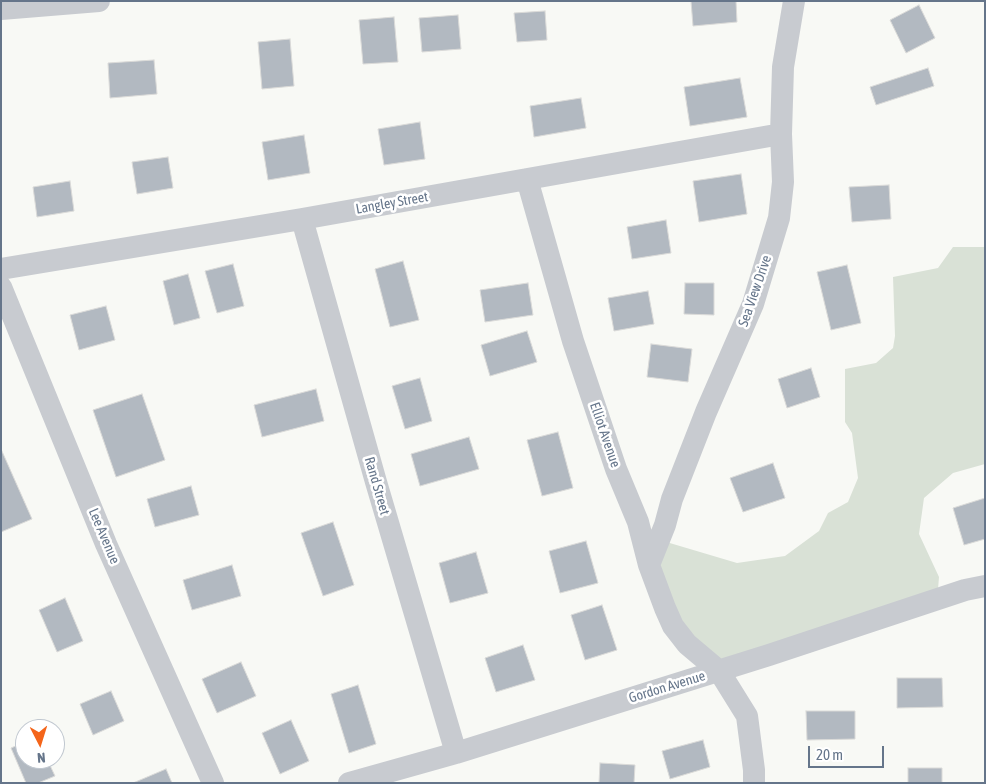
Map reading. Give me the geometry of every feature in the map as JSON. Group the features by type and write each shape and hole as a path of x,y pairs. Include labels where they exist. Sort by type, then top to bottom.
{"street":[{"path":"1,8 99,1"},
{"name":"Sea View Drive","path":"649,565 706,412 752,304 779,218 783,182 783,67 794,1"},
{"name":"Langley Street","path":"1,269 302,219 782,134"},
{"name":"Elliot Avenue","path":"527,179 573,341 616,469 638,522 649,565 665,608 674,626 687,644 719,671 747,716 754,783"},
{"name":"Rand Street","path":"302,219 376,482 456,753"},
{"name":"Lee Avenue","path":"1,287 106,544 213,783"},
{"name":"Gordon Avenue","path":"349,783 456,753 719,671 965,590 985,586"}],"shaded area":[{"path":"953,247 985,247 985,464 953,473 924,498 919,534 939,577 937,602 717,674 684,644 650,554 663,541 737,563 785,556 819,531 828,513 848,502 858,478 852,433 845,422 845,369 876,363 893,348 895,336 893,277 938,268"}],"building":[{"path":"691,1 736,1 737,22 693,26"},
{"path":"919,5 935,38 906,53 890,20"},
{"path":"545,11 547,40 517,42 514,13"},
{"path":"458,15 461,49 422,52 419,18"},
{"path":"394,17 398,62 363,64 359,20"},
{"path":"290,39 294,86 262,89 258,42"},
{"path":"154,60 157,94 110,98 108,63"},
{"path":"928,68 934,86 876,105 870,87"},
{"path":"740,78 747,117 690,126 684,87"},
{"path":"581,98 586,128 534,137 530,106"},
{"path":"420,122 425,159 384,165 378,129"},
{"path":"304,135 310,173 268,180 262,142"},
{"path":"168,157 173,188 137,194 132,162"},
{"path":"741,174 747,214 699,222 693,181"},
{"path":"70,181 74,211 37,217 33,187"},
{"path":"889,185 891,219 852,222 849,187"},
{"path":"666,220 671,253 632,259 627,227"},
{"path":"403,261 419,320 390,327 375,269"},
{"path":"233,264 244,306 217,313 205,271"},
{"path":"847,265 861,323 831,330 817,272"},
{"path":"188,274 200,318 174,325 163,281"},
{"path":"528,283 533,315 485,322 480,290"},
{"path":"685,283 714,283 714,315 684,314"},
{"path":"648,291 654,324 614,331 608,298"},
{"path":"106,306 115,340 79,350 70,315"},
{"path":"527,331 537,362 490,376 481,345"},
{"path":"651,344 692,349 688,382 647,377"},
{"path":"811,368 820,397 787,408 778,379"},
{"path":"420,378 432,421 405,429 392,386"},
{"path":"316,389 324,421 262,437 254,405"},
{"path":"142,394 165,460 116,477 93,410"},
{"path":"558,432 573,488 542,496 527,440"},
{"path":"469,437 479,469 420,486 411,454"},
{"path":"1,449 32,519 1,532"},
{"path":"773,463 785,498 743,512 730,478"},
{"path":"191,486 199,515 155,527 147,499"},
{"path":"985,498 985,539 964,545 953,508"},
{"path":"333,522 354,585 323,596 301,533"},
{"path":"586,541 598,583 560,593 549,551"},
{"path":"476,552 488,593 450,603 439,563"},
{"path":"232,565 241,596 192,610 183,580"},
{"path":"65,598 83,641 57,652 39,610"},
{"path":"602,605 617,650 585,660 571,615"},
{"path":"523,645 535,680 496,692 485,658"},
{"path":"241,662 256,696 217,713 202,679"},
{"path":"897,678 942,678 943,707 897,708"},
{"path":"358,685 376,744 349,753 331,694"},
{"path":"111,691 124,721 93,735 80,704"},
{"path":"806,711 855,711 855,739 807,740"},
{"path":"291,720 309,761 280,774 262,733"},
{"path":"703,740 710,767 670,779 662,751"},
{"path":"15,746 15,757 11,748"},
{"path":"600,763 635,765 634,783 599,783"},
{"path":"908,768 942,768 942,783 908,783"},
{"path":"20,769 52,769 55,776 38,783 26,783"},
{"path":"166,769 172,783 133,783"}]}
